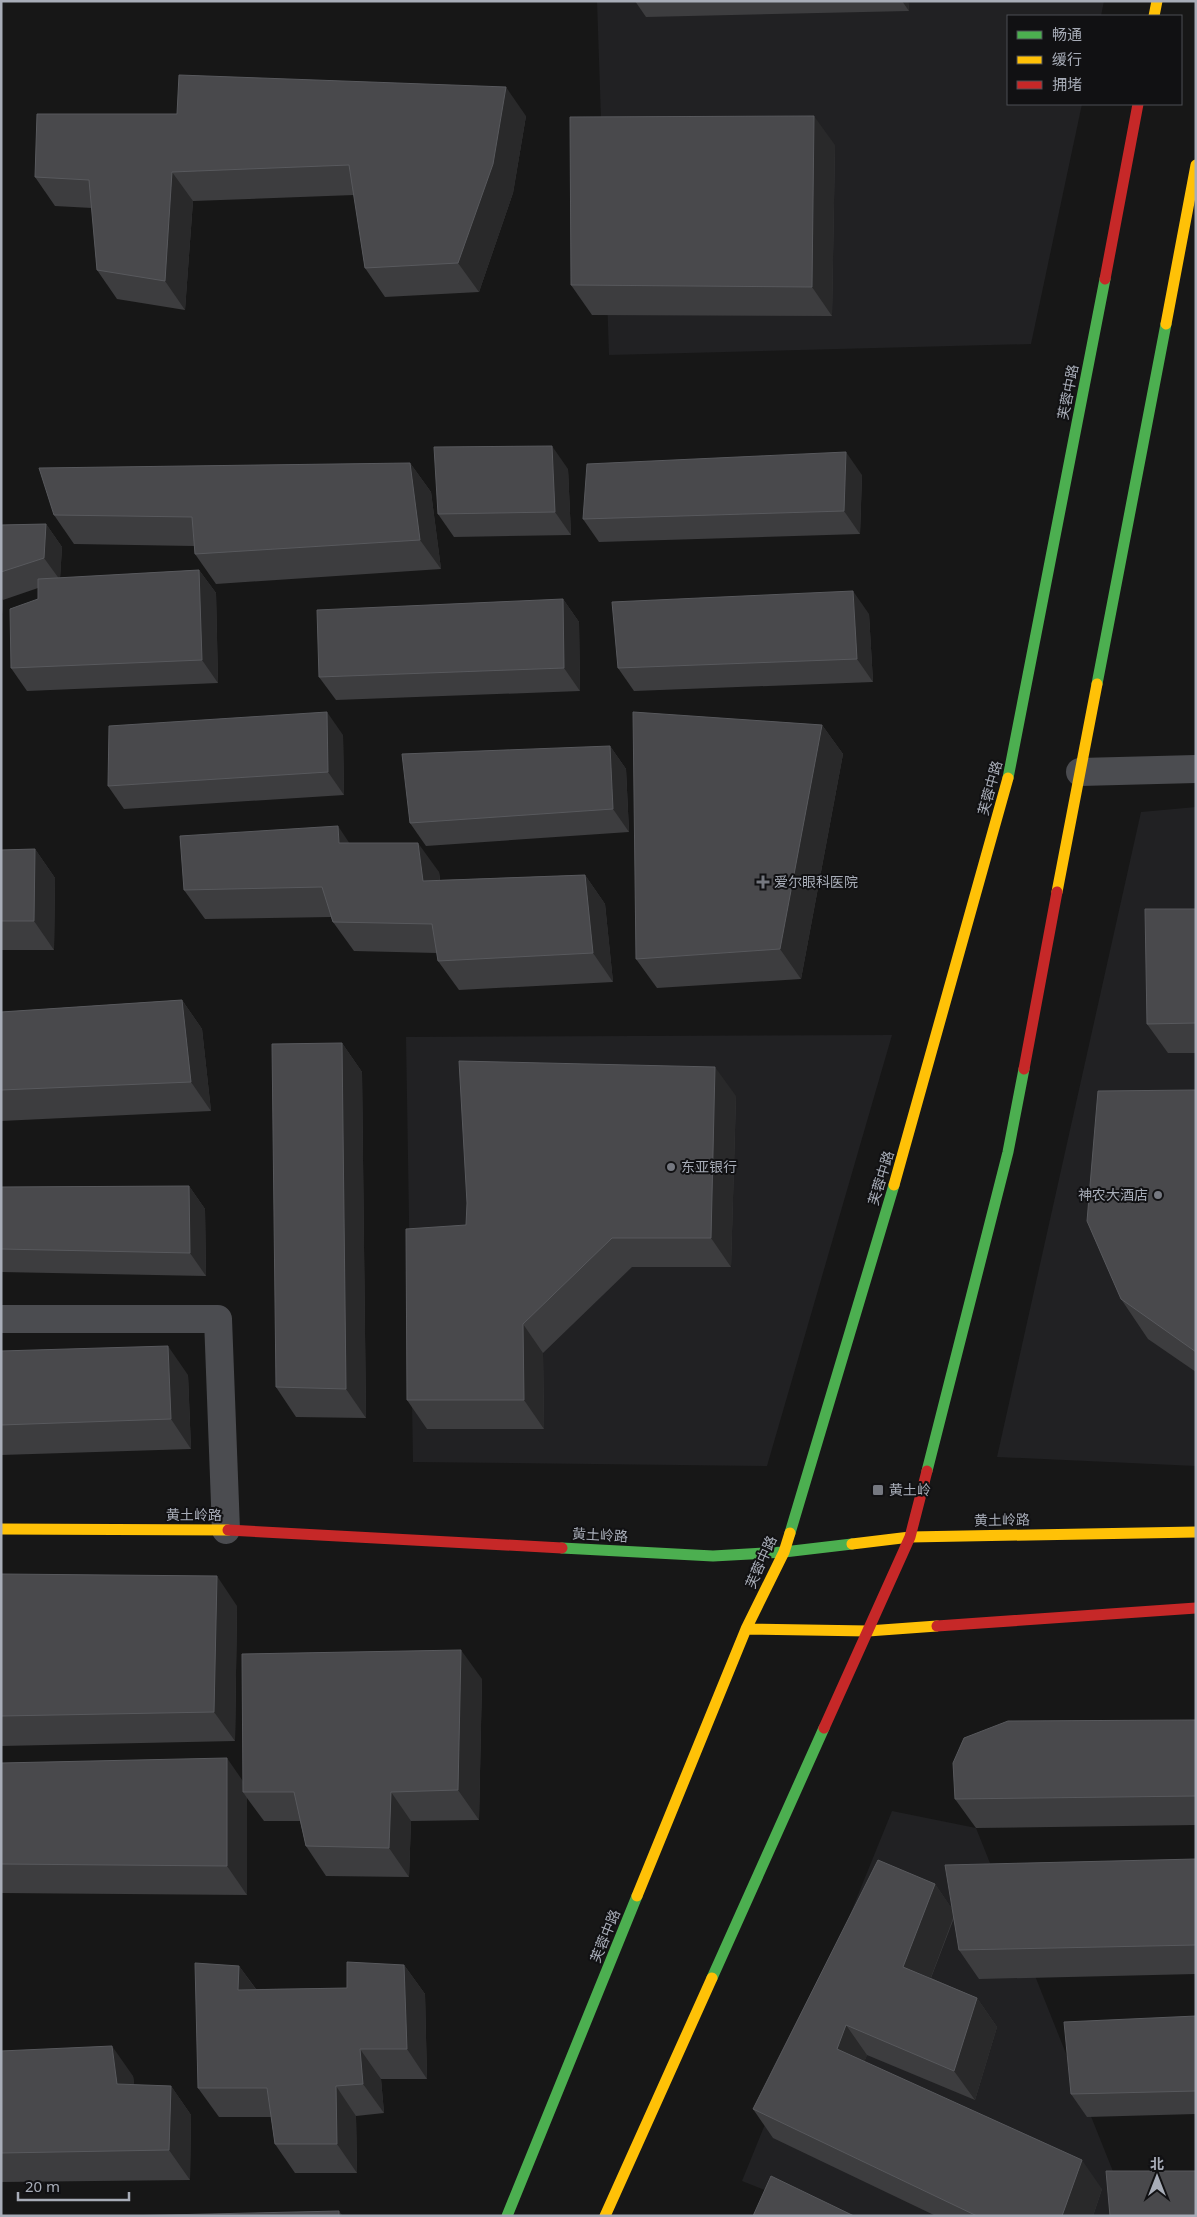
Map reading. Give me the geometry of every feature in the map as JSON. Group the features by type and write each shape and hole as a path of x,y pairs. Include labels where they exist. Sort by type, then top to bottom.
{"main road":[{"path":"1154,15 1157,1"},
{"name":"芙蓉中路","path":"507,2216 746,1629 784,1552 908,1140 1013,760 1138,105"},
{"path":"605,2216 910,1537 1008,1152 1196,165"},
{"name":"黄土岭路","path":"1,1529 226,1530 713,1556 784,1552 910,1537 1196,1532"},
{"path":"746,1629 868,1631 1196,1608"}],"street":[{"path":"1080,772 1196,769"},
{"path":"1,1320 218,1320 226,1530"}],"shaded area":[{"path":"597,1 1104,1 1101,15 1007,15 1007,105 1082,105 1031,344 609,355"},
{"path":"1196,807 1196,1466 997,1457 1141,812"},
{"path":"892,1035 767,1466 413,1462 406,1037"},
{"path":"892,1811 976,1828 1122,2194 1114,2216 831,2216 742,2181"}],"building":[{"path":"179,75 506,87 493,164 458,263 365,268 349,165 172,172 165,281 97,270 89,180 35,177 37,114 177,114"},
{"path":"814,116 812,287 571,285 570,117"},
{"path":"552,446 555,512 438,514 434,447"},
{"path":"846,452 844,511 583,519 587,464"},
{"path":"410,463 420,540 195,554 192,517 54,515 39,468"},
{"path":"46,524 44,558 1,572 1,525"},
{"path":"199,570 202,660 11,668 10,609 38,599 38,579"},
{"path":"853,591 857,659 618,668 612,602"},
{"path":"563,599 564,668 319,677 317,610"},
{"path":"327,712 328,772 108,786 109,726"},
{"path":"633,712 822,725 780,949 636,959"},
{"path":"610,746 613,809 410,823 402,754"},
{"path":"338,826 339,843 418,843 423,881 585,875 593,953 438,961 432,924 333,922 322,887 184,890 180,836"},
{"path":"35,849 34,921 1,921 1,850"},
{"path":"1145,909 1196,909 1196,1023 1147,1024"},
{"path":"182,1000 191,1082 1,1090 1,1012"},
{"path":"342,1043 346,1389 276,1387 272,1044"},
{"path":"459,1061 715,1067 711,1238 612,1238 523,1324 524,1400 407,1400 406,1229 466,1225 467,1203"},
{"name":"神农大酒店","path":"1196,1090 1196,1352 1121,1299 1087,1221 1098,1091"},
{"path":"189,1186 190,1253 1,1249 1,1187"},
{"path":"168,1346 171,1419 1,1425 1,1351"},
{"path":"1,1574 217,1576 214,1712 1,1716"},
{"path":"461,1650 458,1790 391,1792 389,1848 306,1846 294,1792 243,1792 242,1654"},
{"path":"1196,1720 1196,1796 955,1799 953,1763 964,1738 1008,1721"},
{"path":"227,1758 227,1866 1,1864 1,1763"},
{"path":"1196,1859 1196,1945 959,1950 945,1865"},
{"path":"878,1860 935,1884 903,1967 977,1998 954,2071 846,2025 837,2049 1082,2160 1062,2216 977,2216 753,2109"},
{"path":"347,1962 404,1965 407,2049 360,2049 363,2084 336,2086 337,2144 275,2144 267,2088 198,2088 195,1963 239,1966 238,1990 347,1988"},
{"path":"1196,2016 1196,2091 1071,2094 1064,2022"},
{"path":"112,2046 117,2084 171,2086 169,2150 1,2153 1,2051"},
{"path":"1106,2171 1196,2171 1196,2216 1110,2216"},
{"path":"771,2176 854,2216 753,2216"},
{"path":"339,2211 339,2216 121,2216"}],"traffic: fast":[{"path":"1008,778 1105,279"},
{"path":"1097,684 1166,324"},
{"path":"927,1471 1008,1152 1024,1069"},
{"path":"790,1533 894,1185"},
{"path":"562,1548 713,1556 784,1552 852,1544"},
{"path":"712,1978 824,1728"},
{"path":"507,2216 637,1896"}],"traffic: slow":[{"path":"1154,15 1157,1"},
{"path":"1166,324 1196,165"},
{"path":"1057,892 1097,684"},
{"path":"894,1185 1008,778"},
{"path":"1,1529 228,1530"},
{"path":"852,1544 910,1537 1196,1532"},
{"path":"637,1896 746,1629 784,1552 790,1533"},
{"path":"746,1629 868,1631 937,1626"},
{"path":"605,2216 712,1978"}],"traffic: jam":[{"path":"1105,279 1138,105"},
{"path":"1024,1069 1057,892"},
{"path":"824,1728 910,1537 927,1471"},
{"path":"228,1530 562,1548"},
{"path":"937,1626 1196,1608"}],"place":[{"name":"爱尔眼科医院","path":"763,882"},
{"name":"东亚银行","path":"671,1167"},
{"name":"神农大酒店","path":"1158,1195"},
{"name":"黄土岭","path":"878,1490"}]}
